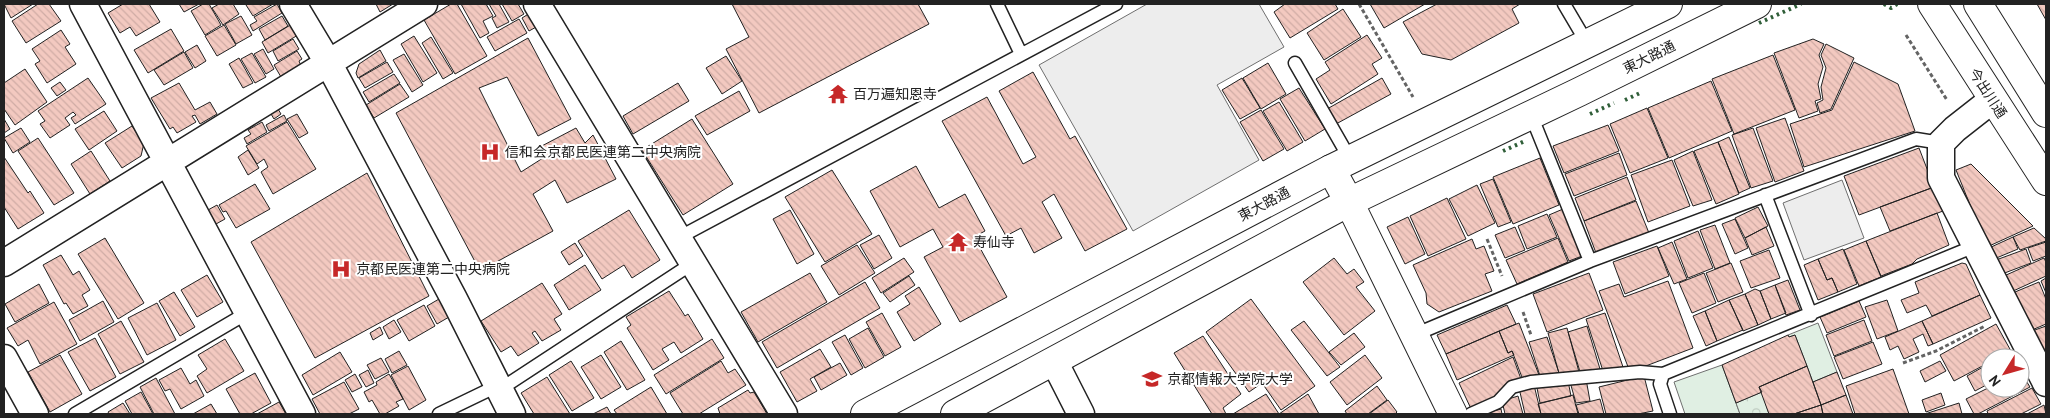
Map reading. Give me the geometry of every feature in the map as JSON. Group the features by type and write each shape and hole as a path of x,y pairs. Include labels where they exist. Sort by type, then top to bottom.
{"main road":[{"name":"東大路通","path":"955,414 1349,202 1757,4"},
{"name":"今出川通","path":"1932,4 1992,100 2046,180"},
{"path":"1978,4 2046,113"},
{"name":"東大路通","path":"865,414 1341,164 1658,6"},
{"path":"1341,164 1349,202 1453,414"}],"street":[{"path":"82,4 302,414"},
{"path":"293,4 329,64 454,299 512,414"},
{"path":"4,263 167,160 329,64 424,4"},
{"path":"537,4 784,414"},
{"path":"1992,100 1941,142 1941,178 2046,383"},
{"path":"4,358 35,414"},
{"path":"1054,361 1081,414"}],"lane":[{"path":"996,4 1021,54"},
{"path":"678,238 1116,4"},
{"path":"1564,4 1586,43"},
{"path":"1295,63 1341,164"},
{"path":"1530,115 1590,261"},
{"path":"1414,335 1590,261 1916,139 1941,142"},
{"path":"1765,195 1811,315"},
{"path":"1471,414 1498,402 1512,387 1531,382 1640,372 1663,374 1976,246"},
{"path":"439,414 498,388 693,263"},
{"path":"75,414 247,313"},
{"path":"1663,374 1660,384 1670,414"}],"path":[{"path":"1359,4 1428,121"},
{"path":"1906,35 1930,76 1963,122"},
{"path":"1488,239 1510,295"},
{"path":"1903,364 1936,351 2011,315"}],"green space":[{"path":"1818,323 1837,372 1813,382 1795,335 1789,337 1788,335"},
{"path":"1722,365 1740,414 1685,414 1674,382"},
{"path":"1762,392 1769,414 1740,414 1736,403"}],"shaded area":[{"path":"1147,4 1259,4 1284,47 1217,85 1259,160 1133,231 1039,65"},
{"path":"1842,180 1864,238 1804,260 1783,203"}],"building":[{"path":"4,4 33,4 11,18"},
{"path":"38,4 49,4 61,21 26,43 12,21"},
{"path":"123,4 149,4 160,22 136,36 130,27 120,33 108,13"},
{"path":"179,4 199,4 184,12"},
{"path":"203,4 209,4 221,25 205,35 191,11"},
{"path":"219,4 233,4 239,14 223,25 212,8"},
{"path":"273,4 253,16 246,5"},
{"path":"277,4 282,13 253,31 250,25 257,21 254,17"},
{"path":"376,4 393,4 380,12"},
{"path":"451,4 457,4 487,56 455,74 424,20"},
{"path":"461,4 486,4 493,16 483,21 489,33 480,38"},
{"path":"489,4 499,4 509,22 497,28 492,18 496,16"},
{"path":"502,4 518,4 524,14 512,21"},
{"path":"732,4 918,4 929,24 759,113 726,49 749,37"},
{"path":"1285,4 1335,4 1338,9 1290,38 1274,12"},
{"path":"1370,4 1425,4 1384,28"},
{"path":"1437,4 1520,4 1512,9 1519,23 1451,60 1422,54 1403,22"},
{"path":"2037,4 2046,4 2046,20"},
{"path":"1343,9 1361,37 1324,60 1307,33"},
{"path":"530,13 538,26 529,31 522,18"},
{"path":"241,16 252,35 236,44 225,24"},
{"path":"282,16 288,26 265,40 259,29"},
{"path":"519,19 527,33 495,51 487,37"},
{"path":"292,24 298,35 268,53 262,42"},
{"path":"224,25 236,45 217,56 205,36"},
{"path":"171,29 184,51 148,73 134,50"},
{"path":"61,30 70,44 65,47 76,64 47,83 35,64 40,61 32,49"},
{"path":"1367,35 1382,58 1372,64 1378,74 1331,104 1316,79 1330,70 1325,62"},
{"path":"414,36 437,73 423,82 401,44"},
{"path":"431,37 453,73 443,79 422,43"},
{"path":"528,38 571,119 538,136 507,77 479,88 521,172 543,158 538,148 576,128 585,143 593,135 616,179 567,203 555,180 533,194 553,231 480,271 396,113"},
{"path":"293,39 299,49 278,61 273,51"},
{"path":"1813,39 1824,44 1819,55 1823,67 1818,84 1821,99 1815,101 1818,111 1799,118 1774,53"},
{"path":"1826,44 1854,58 1831,109 1820,113 1817,103 1823,100 1821,87 1826,68 1821,55"},
{"path":"197,45 206,61 195,68 185,52"},
{"path":"263,49 274,69 266,74 254,54"},
{"path":"380,50 386,61 358,78 356,73 359,64"},
{"path":"297,51 302,59 299,61 301,66 281,77 274,65"},
{"path":"184,52 193,68 164,85 154,70"},
{"path":"252,53 266,77 255,83 241,59"},
{"path":"404,54 423,85 412,92 393,60"},
{"path":"1773,55 1795,110 1734,134 1712,79"},
{"path":"726,56 742,81 722,94 706,68"},
{"path":"239,58 253,83 243,88 229,64"},
{"path":"387,62 393,72 365,88 359,78"},
{"path":"1854,62 1898,84 1915,131 1804,167 1790,124 1832,110"},
{"path":"1268,63 1286,94 1261,109 1243,78"},
{"path":"25,69 47,102 15,125 4,109 4,83"},
{"path":"1033,72 1070,139 1075,136 1127,229 1085,251 1054,194 1042,202 1062,238 1034,253 1021,228 1006,236 942,121 987,97 1023,164 1036,157 999,91"},
{"path":"394,74 400,83 369,102 363,92"},
{"path":"88,78 106,104 75,124 71,118 76,115 73,112 65,118 70,125 50,138 40,124 45,121 38,111"},
{"path":"1242,78 1260,108 1240,119 1222,90"},
{"path":"1382,78 1391,94 1336,124 1327,109"},
{"path":"1711,81 1732,131 1669,158 1648,108"},
{"path":"60,82 66,90 57,96 51,88"},
{"path":"179,83 195,110 210,102 217,114 200,124 195,115 192,116 196,122 177,133 173,127 170,129 151,98"},
{"path":"678,83 689,101 633,134 623,116"},
{"path":"400,84 409,97 374,118 366,105"},
{"path":"1299,88 1325,129 1305,141 1280,99"},
{"path":"739,91 750,111 707,135 695,116"},
{"path":"1279,102 1303,142 1287,151 1263,111"},
{"path":"1647,108 1668,158 1630,173 1610,124"},
{"path":"278,109 281,114 274,119 271,114"},
{"path":"1261,110 1284,149 1263,161 1240,122"},
{"path":"104,111 117,131 89,150 75,129"},
{"path":"297,114 308,133 299,138 287,119"},
{"path":"284,115 287,121 269,131 266,125"},
{"path":"1785,118 1804,171 1775,182 1756,128"},
{"path":"4,119 10,129 4,133"},
{"path":"692,119 733,184 683,215 642,150"},
{"path":"262,122 267,132 247,144 244,138 251,134 248,130"},
{"path":"287,122 316,169 273,194 261,172 268,167 264,159 257,164 246,146"},
{"path":"1608,125 1619,151 1564,173 1553,146"},
{"path":"132,126 144,143 141,156 122,168 105,143"},
{"path":"21,128 30,142 13,153 4,138"},
{"path":"1753,128 1773,181 1751,188 1732,135"},
{"path":"1729,137 1750,188 1739,193 1718,142"},
{"path":"38,138 74,193 54,205 18,151"},
{"path":"1718,142 1739,194 1716,204 1694,151"},
{"path":"1919,148 1934,187 1859,215 1844,176"},
{"path":"248,150 259,168 248,175 238,157"},
{"path":"91,151 110,181 90,194 71,164"},
{"path":"1693,151 1712,200 1693,206 1674,160"},
{"path":"1619,153 1627,175 1574,196 1565,174"},
{"path":"4,157 44,213 18,229 4,207"},
{"path":"1540,158 1559,205 1513,224 1493,177"},
{"path":"1672,160 1690,206 1648,222 1631,175"},
{"path":"1971,164 2033,226 1987,247 1956,170"},
{"name":"寿仙寺","path":"916,166 939,208 965,194 985,231 974,237 1007,297 960,322 924,257 943,247 933,229 900,247 870,191"},
{"path":"832,170 872,234 825,262 785,197"},
{"name":"京都民医連第二中央病院","path":"367,173 429,296 315,358 251,242"},
{"path":"1627,177 1636,200 1584,221 1575,198"},
{"path":"1493,179 1511,222 1498,227 1480,184"},
{"path":"255,184 270,209 236,228 226,211 223,212 219,205"},
{"path":"1477,185 1495,223 1468,236 1449,199"},
{"path":"1934,187 1943,211 1890,231 1880,207"},
{"path":"1447,198 1466,239 1428,256 1410,216"},
{"path":"1636,201 1649,233 1596,253 1584,221"},
{"path":"217,205 225,219 216,224 208,210"},
{"path":"1758,207 1768,226 1745,238 1735,218"},
{"path":"1563,209 1582,256 1569,261 1549,215"},
{"path":"629,210 660,260 632,278 624,265 602,279 578,241"},
{"path":"790,210 814,254 797,264 773,219"},
{"path":"1937,213 1949,245 1917,259 1912,264 1881,276 1866,241"},
{"path":"1547,214 1557,237 1527,249 1518,226"},
{"path":"1408,217 1425,254 1405,264 1387,227"},
{"path":"1735,219 1748,248 1735,254 1722,224"},
{"path":"1715,225 1730,263 1715,269 1700,230"},
{"path":"1515,227 1525,250 1505,258 1495,235"},
{"path":"1766,227 1774,246 1752,255 1745,238"},
{"path":"2034,228 2046,241 2020,250 2013,237"},
{"path":"1698,231 1713,268 1688,278 1674,241"},
{"path":"879,235 892,258 874,269 860,245"},
{"path":"2013,237 2018,249 1994,259 1989,248"},
{"path":"105,238 144,303 118,319 78,254"},
{"path":"1558,238 1568,262 1517,284 1506,260"},
{"path":"1472,239 1476,249 1484,246 1494,271 1485,274 1492,291 1439,312 1427,304 1426,293 1413,265"},
{"path":"1866,241 1881,277 1859,286 1844,250"},
{"path":"1672,242 1687,279 1674,284 1658,248"},
{"path":"2046,242 2046,256 2033,261 2028,248"},
{"path":"575,243 583,256 569,265 561,252"},
{"path":"857,245 875,273 839,295 821,266"},
{"path":"1657,246 1669,276 1625,294 1613,262"},
{"path":"1843,249 1857,284 1838,292 1832,278 1827,280 1818,259"},
{"path":"2026,249 2031,263 2002,274 1996,260"},
{"path":"1769,250 1780,278 1751,288 1740,261"},
{"path":"61,255 73,275 79,271 90,290 82,295 88,306 73,314 66,303 64,304 43,265"},
{"path":"904,258 914,272 881,293 872,278"},
{"path":"1334,258 1347,274 1354,269 1364,282 1356,287 1375,311 1344,335 1303,282"},
{"path":"2044,258 2046,262 2046,276 2011,292 2004,276"},
{"path":"1818,259 1827,280 1832,278 1838,292 1818,300 1804,265"},
{"path":"1731,263 1743,292 1718,302 1706,273"},
{"path":"1962,263 1966,264 1980,295 1932,316 1926,305 1907,313 1901,300 1919,293 1915,282"},
{"path":"585,265 601,290 569,310 554,285"},
{"path":"810,273 827,302 758,342 741,312"},
{"path":"1589,273 1603,310 1547,332 1533,294"},
{"path":"1704,273 1716,303 1692,313 1679,283"},
{"path":"207,275 223,302 197,317 181,290"},
{"path":"909,276 915,285 890,302 883,293"},
{"path":"2046,278 2046,293 2041,281"},
{"path":"1788,280 1800,310 1786,315 1775,285"},
{"path":"1668,281 1693,348 1630,372 1599,291 1619,284 1624,297"},
{"path":"865,282 880,308 777,368 762,342"},
{"path":"2039,282 2046,299 2046,324 2032,330 2015,292"},
{"path":"542,283 562,314 554,319 561,330 542,341 535,331 532,333 539,343 518,356 511,346 501,352 481,321"},
{"path":"39,284 49,303 15,322 5,304"},
{"path":"1775,285 1786,313 1771,319 1760,291"},
{"path":"919,287 941,324 914,341 897,312 910,304 905,296"},
{"path":"1755,289 1760,291 1771,319 1758,325 1745,294"},
{"path":"669,291 685,316 688,314 703,339 681,353 674,342 662,349 669,360 653,370 627,328 631,325 626,317"},
{"path":"174,292 195,327 180,336 159,301"},
{"path":"1745,294 1758,325 1743,331 1729,300"},
{"path":"1980,295 1991,318 1933,344 1922,321"},
{"path":"439,299 449,317 437,324 427,306"},
{"path":"1251,299 1315,386 1281,410 1262,383 1249,392 1206,332"},
{"path":"1729,300 1743,330 1717,341 1705,311"},
{"path":"1887,300 1898,331 1877,339 1865,307"},
{"path":"103,301 114,322 80,341 69,320"},
{"path":"1859,301 1866,317 1827,333 1820,317"},
{"path":"54,302 77,344 40,364 28,340 18,346 7,328"},
{"path":"157,303 176,340 147,355 128,318"},
{"path":"424,305 435,326 409,341 397,320"},
{"path":"1507,305 1516,324 1446,354 1437,335"},
{"path":"1705,311 1717,341 1706,346 1693,316"},
{"path":"882,313 901,347 885,356 866,322"},
{"path":"1605,313 1623,367 1604,374 1586,319"},
{"path":"394,320 401,332 389,339 383,327"},
{"path":"1864,320 1872,341 1834,356 1826,335"},
{"path":"121,321 144,362 120,374 98,334"},
{"path":"1304,321 1340,367 1327,376 1291,330"},
{"path":"1922,321 1933,344 1928,346 1923,334 1913,339 1919,352 1904,359 1898,346 1890,350 1885,337"},
{"path":"1519,323 1539,375 1523,380 1512,351 1508,353 1499,331"},
{"path":"1996,324 2009,348 1980,348 1980,367 1954,381 1940,355"},
{"path":"1587,326 1600,369 1581,375 1568,332"},
{"path":"2046,326 2046,355 2043,356 2032,331"},
{"path":"380,327 383,334 373,340 370,333"},
{"path":"868,328 884,357 865,368 849,339"},
{"path":"1567,328 1579,372 1560,377 1548,333"},
{"path":"1499,331 1508,353 1512,351 1514,355 1457,380 1446,354"},
{"path":"1354,333 1365,347 1341,365 1329,352"},
{"path":"845,335 863,368 851,375 832,342"},
{"path":"1788,335 1789,337 1795,335 1807,366 1759,387 1762,392 1736,403 1722,365"},
{"path":"1203,336 1241,394 1223,408 1226,414 1212,414 1174,353"},
{"path":"1547,337 1559,373 1541,379 1529,342"},
{"path":"95,338 116,377 90,391 68,352"},
{"path":"225,339 244,371 207,393 197,376 207,369 198,355"},
{"path":"712,339 724,358 666,394 654,375"},
{"path":"621,341 645,380 627,390 604,352"},
{"path":"1873,342 1882,364 1843,379 1834,357"},
{"path":"820,349 831,367 810,379 817,391 797,402 780,372"},
{"path":"399,351 407,365 392,373 385,359"},
{"path":"340,352 352,372 313,395 302,375"},
{"path":"60,355 82,394 50,412 28,372"},
{"path":"601,355 621,387 601,399 581,367"},
{"path":"1365,355 1382,378 1347,405 1330,382"},
{"path":"1513,357 1521,379 1497,400 1472,411 1459,383"},
{"path":"381,358 389,372 375,379 367,365"},
{"path":"571,361 594,398 572,411 549,375"},
{"path":"721,361 728,373 735,369 746,385 699,414 683,414 670,393"},
{"path":"1940,361 1946,371 1925,382 1920,371"},
{"path":"840,363 847,375 821,390 814,377"},
{"path":"408,366 426,400 409,410 391,375"},
{"path":"1807,366 1821,405 1794,414 1769,414 1759,387"},
{"path":"181,368 190,384 196,380 204,396 181,409 170,389 165,391 159,380"},
{"path":"1893,369 1909,414 1855,414 1846,386"},
{"path":"1980,369 1980,388 1975,391 1967,376"},
{"path":"368,370 374,383 366,387 359,375"},
{"path":"1837,372 1846,395 1821,405 1813,382"},
{"path":"255,373 271,403 251,414 240,414 226,389"},
{"path":"355,374 362,387 352,392 345,380"},
{"path":"389,374 403,399 396,402 399,406 385,414 380,414 372,400 369,402 364,392 377,385 376,382"},
{"path":"1644,376 1653,411 1638,414 1606,414 1599,387"},
{"path":"547,377 570,414 534,414 521,393"},
{"path":"156,378 175,414 154,414 140,387"},
{"path":"1586,379 1590,401 1576,403 1570,382"},
{"path":"1568,381 1571,396 1540,403 1537,388"},
{"path":"344,382 359,409 349,414 320,414 312,399"},
{"path":"1534,385 1541,414 1525,414 1519,388"},
{"path":"1377,386 1387,400 1368,414 1347,414 1345,411"},
{"path":"651,387 667,414 617,414 614,410"},
{"path":"2032,388 2041,404 2021,414 1988,414 1987,411 2012,398 2030,398 2030,389"},
{"path":"748,390 750,393 754,392 767,414 720,414 718,408"},
{"path":"141,392 153,414 132,414 125,401"},
{"path":"1980,392 1980,398 2009,398 1978,414 1974,414 1966,399"},
{"path":"1941,393 1945,405 1926,412 1922,400"},
{"path":"1266,394 1279,414 1233,414"},
{"path":"1308,394 1319,414 1279,414"},
{"path":"1573,395 1578,414 1541,414 1538,404"},
{"path":"1846,395 1853,414 1823,414 1821,405"},
{"path":"1518,396 1523,414 1505,414 1502,401"},
{"path":"1600,399 1604,414 1579,414 1576,405"},
{"path":"1388,400 1397,412 1395,414 1369,414"},
{"path":"279,402 286,414 257,414"},
{"path":"123,403 130,414 109,414 108,412"},
{"path":"1959,403 1962,414 1925,414"},
{"path":"211,404 217,414 193,414"},
{"path":"1821,405 1823,414 1794,414"},
{"path":"2044,405 2046,414 2027,414"},
{"path":"607,407 611,414 593,414"},
{"path":"1501,409 1502,414 1482,414"}],"hedge":[{"path":"1759,23 1801,4"},
{"path":"1884,4 1891,8 1897,4"},
{"path":"1625,100 1640,93"},
{"path":"1590,114 1614,103"},
{"path":"1503,151 1525,141"}],"place":[{"name":"百万遍知恩寺","path":"838,94"},
{"name":"信和会京都民医連第二中央病院","path":"490,152"},
{"name":"寿仙寺","path":"958,242"},
{"name":"京都民医連第二中央病院","path":"341,269"},
{"name":"京都情報大学院大学","path":"1152,379"}]}
